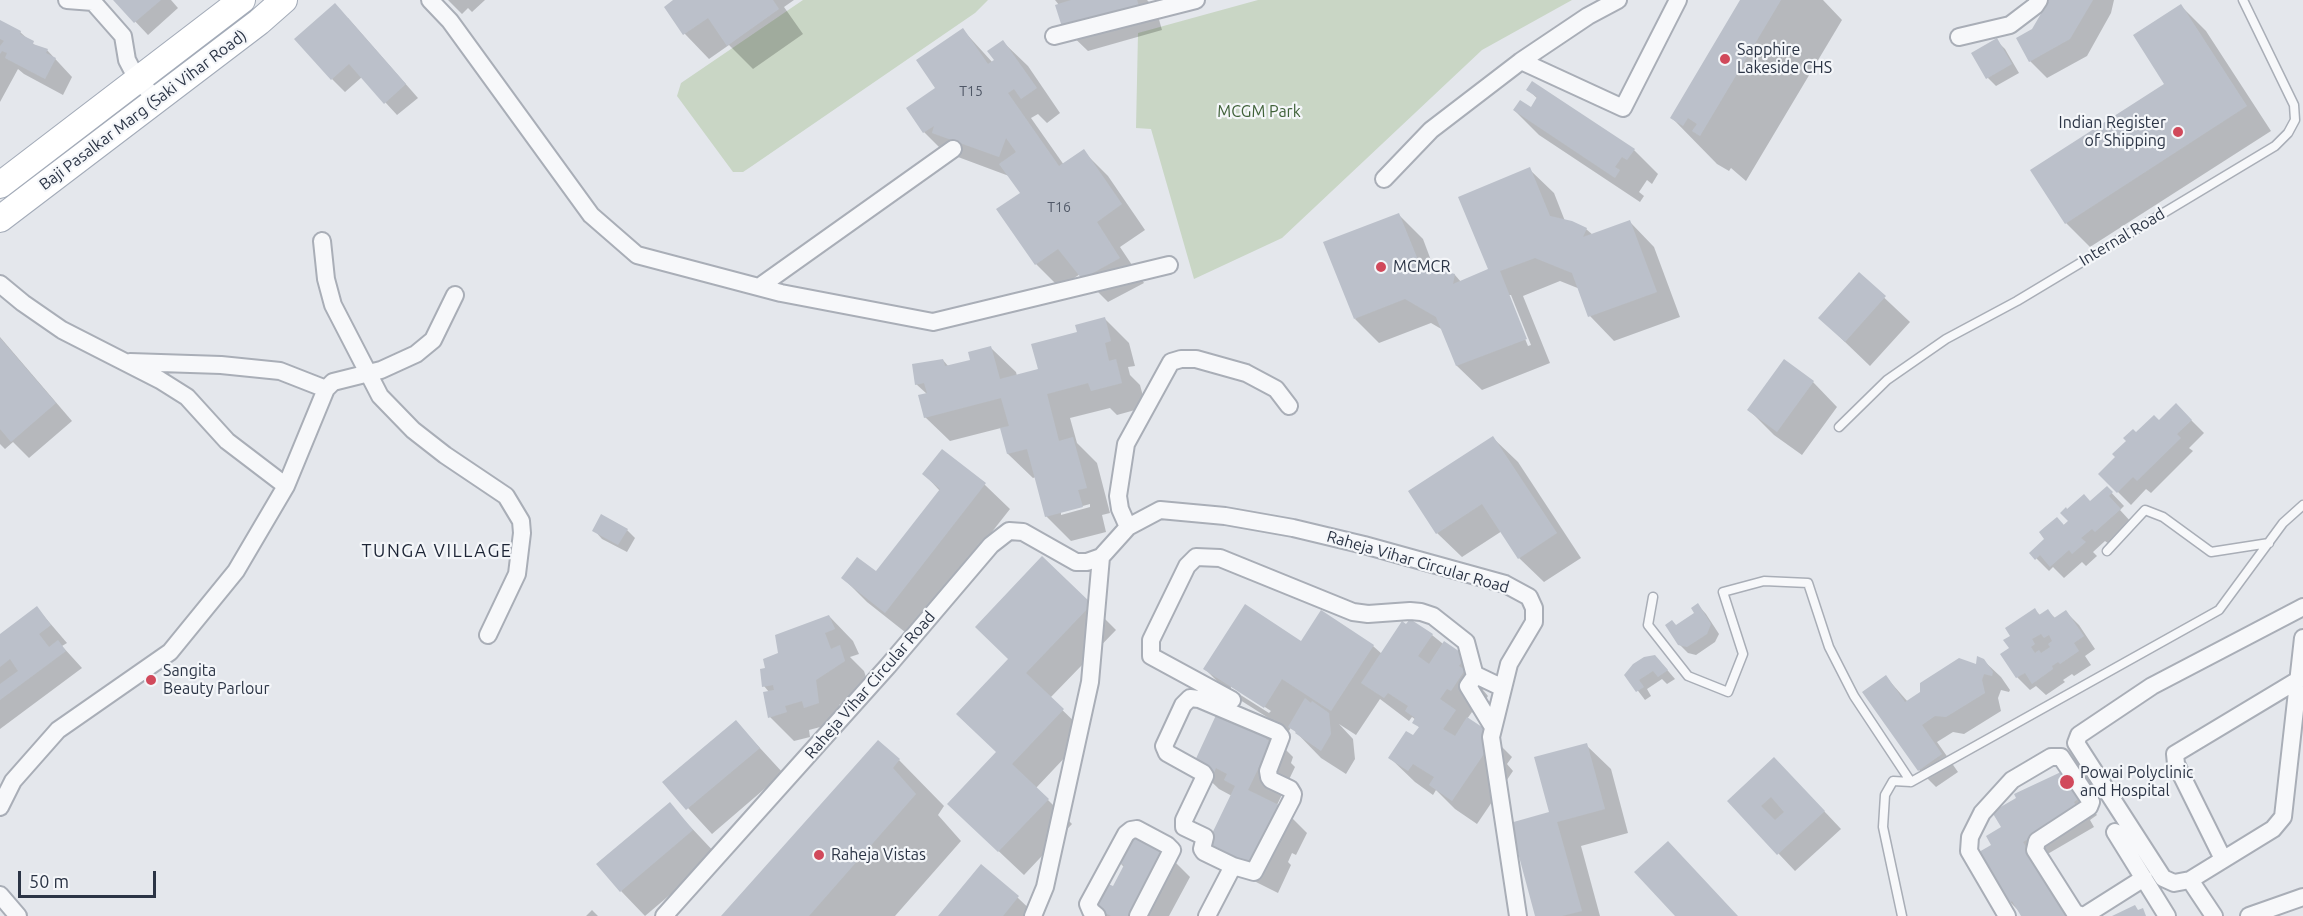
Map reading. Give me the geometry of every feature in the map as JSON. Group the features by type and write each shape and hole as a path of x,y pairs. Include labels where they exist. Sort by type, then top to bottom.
{"main road":[{"name":"Baji Pasalkar Marg (Saki Vihar Road)","path":"0,185 242,0"},
{"name":"Baji Pasalkar Marg (Saki Vihar Road)","path":"0,219 259,22 284,0"}],"street":[{"path":"67,0 93,2 123,36 127,60 138,81 157,99"},
{"path":"430,0 450,21 591,215 637,255 759,287 933,322 1169,265"},
{"path":"1054,36 1196,0"},
{"path":"1384,179 1431,130 1521,61 1588,16 1618,0"},
{"path":"1521,61 1623,108 1678,0"},
{"path":"1959,37 2010,25 2035,6 2039,0"},
{"path":"759,287 953,149"},
{"path":"322,241 326,279 333,305 380,396 413,430 445,456 506,496 521,521 522,533 517,574 488,634"},
{"path":"0,284 62,330 160,380 187,397 227,441 286,486"},
{"path":"0,807 13,781 58,730 170,652 189,632 236,571 286,486 326,389 333,382 369,373 416,354 432,340 455,295"},
{"path":"1128,527 1120,509 1118,496 1126,444 1171,362 1196,359 1246,373 1276,389 1288,406"},
{"path":"122,362 221,365 280,371 326,389"},
{"name":"Raheja Vihar Circular Road","path":"664,916 888,666 991,545 1009,531 1023,532 1076,562 1087,562 1101,557 1128,527 1160,510 1225,516 1293,528 1504,584 1529,597 1534,608 1534,622 1509,664 1491,736 1518,916"},
{"path":"1033,916 1045,887 1090,682 1101,557"},
{"path":"1232,700 1151,656 1151,640 1187,566 1196,557 1220,558 1353,612 1368,614 1410,611 1433,616 1466,642 1475,676"},
{"path":"2303,607 2152,686 2079,735 2076,743 2163,878 2174,883 2190,880 2273,829 2283,817 2303,638"},
{"path":"1475,676 1485,678 1503,688"},
{"path":"1475,676 1469,683 1468,690 1493,727"},
{"path":"2223,859 2176,764 2175,754 2298,680"},
{"path":"1190,698 1198,699 1277,732 1281,737 1268,771 1269,777 1290,789 1293,794 1292,799 1254,872 1233,866 1204,852 1202,849 1205,837 1184,827 1184,820 1204,776 1203,772 1167,753 1164,746 1184,705 1190,698"},
{"path":"2007,916 1970,851 1970,837 1982,813 2012,780 2051,757 2061,757 2091,802 2089,807 2037,841 2035,850 2075,913 2084,916 2144,878"},
{"path":"1097,916 1088,904 1126,834 1137,829 1172,850 1138,916"},
{"path":"2115,832 2167,916"},
{"path":"1207,916 1233,866"},
{"path":"2190,880 2214,916"},
{"path":"0,895 18,916"},
{"path":"2249,916 2303,897"}],"lane":[{"name":"Internal Road","path":"1839,427 1887,380 1946,339 2017,301 2275,146 2288,133 2295,120 2294,105 2242,0"},
{"path":"1902,916 1883,827 1885,795 1893,781 1911,782 2219,610 2283,523 2303,505"},
{"path":"2107,551 2145,510 2163,517 2211,552 2269,543"},
{"path":"1653,597 1648,625 1688,676 1728,692 1743,654 1723,592 1764,581 1808,583 1829,647 1854,696 1911,782"}],"green space":[{"path":"803,0 988,0 975,13 752,166 743,172 733,172 677,96 681,83"},
{"name":"MCGM Park","path":"1258,0 1572,0 1482,50 1282,238 1194,279 1151,129 1136,128 1138,33"}],"building":[{"path":"113,0 161,0 134,23"},
{"path":"673,0 773,0 779,9 727,46 708,18 683,35 664,7"},
{"path":"1071,0 1137,0 1139,6 1062,27 1055,5"},
{"name":"Sapphire Lakeside CHS","path":"1740,0 1781,0 1700,136 1692,131 1697,124 1688,118 1683,126 1670,118"},
{"path":"2049,0 2093,0 2070,39 2029,62 2016,38 2032,29"},
{"path":"335,3 406,84 384,104 349,64 331,80 294,39"},
{"path":"2181,4 2247,106 2065,224 2030,170 2164,84 2133,35"},
{"path":"0,20 21,31 20,34 34,41 33,44 48,49 46,53 56,58 45,79 5,58 7,53 2,51 0,54 0,46 4,41 0,39"},
{"path":"963,28 988,64 994,60 987,51 1003,40 1037,88 1021,99 1014,89 1008,93 1059,166 1084,149 1122,204 1097,222 1120,258 1082,279 1058,249 1035,265 996,209 1020,193 999,164 1016,152 1006,138 999,157 932,133 934,126 923,133 906,108 935,88 916,60"},
{"path":"1997,38 2012,64 1986,79 1971,53"},
{"path":"1532,81 1635,149 1627,160 1622,157 1615,167 1620,170 1615,178 1513,110 1520,100 1531,107 1537,97 1526,90"},
{"name":"MCMCR","path":"1530,167 1550,216 1572,221 1587,228 1583,237 1630,220 1657,292 1588,317 1572,273 1535,258 1500,271 1527,339 1456,366 1436,317 1405,299 1354,319 1323,242 1399,213 1420,265 1455,274 1453,284 1488,269 1458,197"},
{"path":"1859,272 1886,296 1845,342 1818,318"},
{"path":"1105,317 1111,341 1105,343 1109,361 1116,359 1122,383 1091,391 1088,383 1047,394 1059,441 1073,437 1087,488 1078,490 1083,507 1045,517 1027,449 1007,454 1000,428 1009,426 1001,398 924,418 918,395 927,393 924,383 915,385 912,364 943,359 945,366 970,360 968,352 991,346 1000,379 1038,369 1031,344 1077,332 1075,325"},
{"path":"0,338 56,403 11,442 0,429"},
{"path":"1784,359 1814,381 1777,432 1747,410"},
{"path":"2176,403 2192,420 2177,434 2181,438 2137,481 2133,477 2117,493 2098,474 2115,457 2112,454 2126,441 2123,438 2133,429 2136,432 2154,415 2159,420"},
{"path":"1493,436 1557,533 1518,559 1482,504 1436,534 1408,491"},
{"path":"942,449 986,483 885,613 841,578 857,557 876,571 940,489 922,474"},
{"path":"2107,486 2113,492 2109,496 2121,509 2095,532 2092,529 2081,538 2086,542 2072,554 2069,550 2050,567 2040,555 2035,560 2029,553 2044,539 2039,532 2057,517 2064,525 2068,521 2060,513 2066,507 2067,509 2084,494 2090,501"},
{"path":"601,514 628,529 618,545 592,531"},
{"path":"1042,556 1092,604 1026,673 1064,709 1012,764 1049,799 998,852 947,804 996,752 956,714 1008,659 975,627"},
{"path":"1698,603 1711,624 1707,634 1687,647 1678,645 1665,625 1672,620 1676,625 1694,613 1691,608"},
{"path":"1245,604 1301,641 1321,610 1374,645 1331,711 1282,679 1264,708 1203,669"},
{"path":"37,606 51,625 39,634 49,647 58,640 66,651 0,700 0,684 18,671 10,659 0,667 0,634"},
{"path":"2035,608 2039,615 2048,609 2054,618 2066,610 2084,636 2074,643 2079,651 2060,664 2058,662 2052,666 2053,669 2032,684 2025,673 2016,678 2000,654 2009,648 2003,640 2010,636 2005,628","holes":["2041,634 2044,638 2049,635 2052,641 2048,644 2050,647 2041,653 2039,650 2035,653 2031,647 2035,644 2032,639"]},
{"path":"829,615 835,629 825,633 831,649 840,645 845,661 816,680 819,703 804,708 802,701 785,706 787,712 768,718 763,692 774,690 773,685 762,687 760,669 765,668 763,659 778,653 775,635"},
{"path":"1410,619 1433,634 1418,656 1429,664 1444,641 1466,656 1459,666 1465,670 1451,691 1447,689 1440,699 1456,710 1443,729 1455,736 1467,717 1488,731 1482,740 1490,745 1452,801 1429,785 1434,777 1413,764 1408,771 1388,758 1406,731 1413,735 1419,727 1412,723 1415,718 1405,711 1408,706 1388,693 1384,698 1361,683 1402,621 1406,624"},
{"path":"1655,655 1668,670 1658,677 1653,671 1639,680 1644,687 1636,692 1624,675 1633,664 1644,657"},
{"path":"1977,656 1984,659 1993,672 1992,676 1984,674 1982,680 1985,693 1946,717 1935,716 1922,725 1942,754 1918,771 1862,692 1886,675 1905,702 1920,692 1920,683 1959,658 1976,664"},
{"path":"1305,698 1329,713 1331,734 1321,751 1288,727"},
{"path":"1217,713 1269,732 1266,739 1271,742 1248,790 1283,807 1253,869 1206,846 1235,786 1224,780 1227,774 1216,768 1213,775 1193,765"},
{"path":"736,720 760,748 686,810 662,782"},
{"name":"Raheja Vistas","path":"878,740 900,759 893,768 916,794 809,916 721,916"},
{"path":"1587,743 1605,809 1557,822 1582,911 1562,916 1535,916 1510,823 1549,812 1534,757"},
{"path":"1774,757 1825,811 1777,855 1727,801","holes":["1771,797 1784,812 1775,820 1761,806"]},
{"path":"2061,772 2081,797 2074,802 2078,810 2023,842 2068,916 2021,916 2012,901 2009,903 1979,852 1991,845 1986,836 2001,827 1992,812 2016,798 2014,794"},
{"path":"670,802 693,830 620,892 596,864"},
{"path":"1132,833 1166,851 1132,916 1111,916 1093,907 1106,883 1113,886 1124,865 1117,862"},
{"path":"1668,841 1738,916 1675,916 1634,872"},
{"path":"981,864 1019,896 1003,916 938,916"},
{"path":"2135,905 2138,910 2143,908 2146,916 2112,916"}],"place":[{"name":"Sapphire Lakeside CHS","path":"1725,59"},
{"name":"Indian Register of Shipping","path":"2178,132"},
{"name":"MCMCR","path":"1381,267"},
{"name":"Sangita Beauty Parlour","path":"151,680"},
{"name":"Powai Polyclinic and Hospital","path":"2067,782"},
{"name":"Raheja Vistas","path":"819,855"}],"district":[{"name":"TUNGA VILLAGE","path":"437,551"}]}
